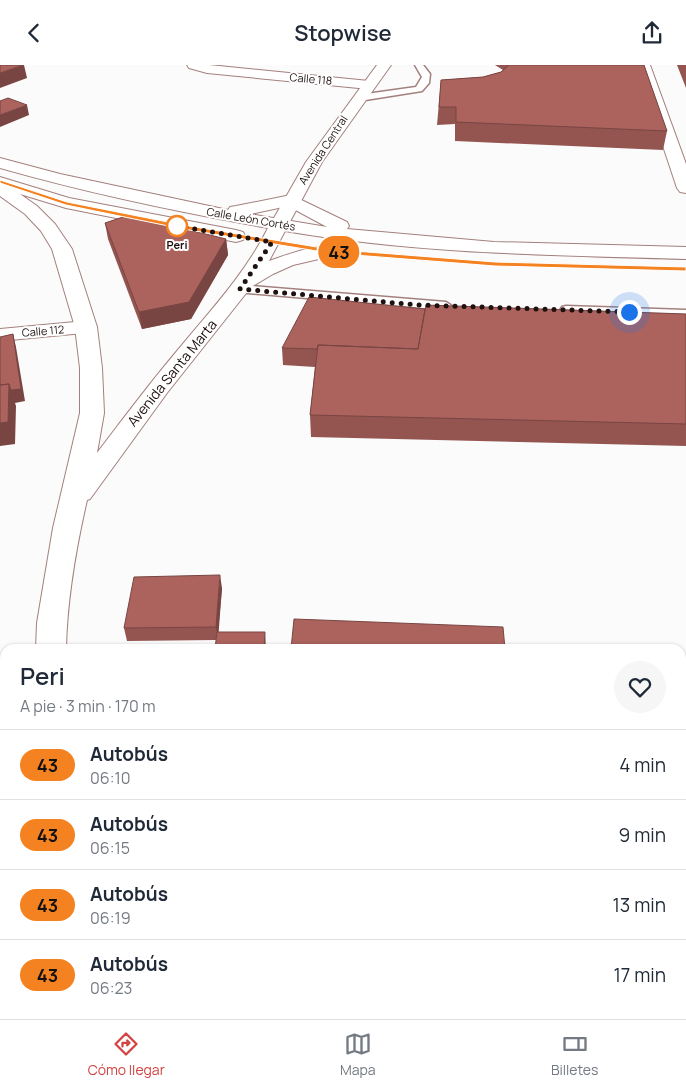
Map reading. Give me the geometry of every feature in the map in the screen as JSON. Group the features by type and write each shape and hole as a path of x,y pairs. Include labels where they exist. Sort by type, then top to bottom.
{"main road":[{"name":"Avenida Central","path":"275,233 291,199 339,123 384,65"},
{"path":"643,65 686,188"},
{"name":"Calle 118","path":"194,66 369,85"},
{"name":"Calle León Cortés","path":"0,163 57,179 214,213 329,251 495,264 686,269"},
{"path":"57,179 67,215"},
{"name":"Calle León Cortés","path":"0,182 67,215 183,227 373,238 494,248 686,253"},
{"name":"Avenida Santa Marta","path":"0,188 31,210 48,228 62,249 86,327 91,368 92,413 67,528 52,623 51,644"},
{"path":"214,213 257,208 291,199 326,221 373,238"},
{"name":"Avenida Santa Marta","path":"62,249 67,215"},
{"name":"Avenida Santa Marta","path":"73,505 126,429 241,287 275,233"},
{"path":"241,287 256,276 280,263 329,251"},
{"name":"Calle 112","path":"0,335 86,327"}],"lane":[{"path":"359,98 419,89 425,84 427,79 427,74 419,65"},
{"path":"241,287 418,305 458,307"},
{"path":"557,310 686,314"}],"building":[{"path":"0,65 23,65 0,73"},
{"path":"508,65 644,65 667,131 456,122 456,107 439,107 441,80 483,77 501,72"},
{"path":"8,98 27,105 0,115 0,101"},
{"path":"129,215 226,239 189,302 139,312 105,223"},
{"path":"309,297 425,309 418,349 318,345 317,349 282,348"},
{"path":"426,305 686,314 686,424 310,415 318,345 418,349"},
{"path":"13,334 21,389 11,390 9,384 0,385 0,337"},
{"path":"9,384 8,422 0,423 0,385"},
{"path":"220,575 216,627 124,628 134,577"},
{"path":"294,619 503,627 505,644 292,644"},
{"path":"217,632 265,632 264,644 216,644"}],"bus line":[{"name":"43","path":"0,182 66,203 183,227 329,251 495,264 686,269"}],"place":[{"name":"Peri","path":"177,226"}],"route":[{"path":"177,226 272,242 240,289 418,305 629,312"}]}
